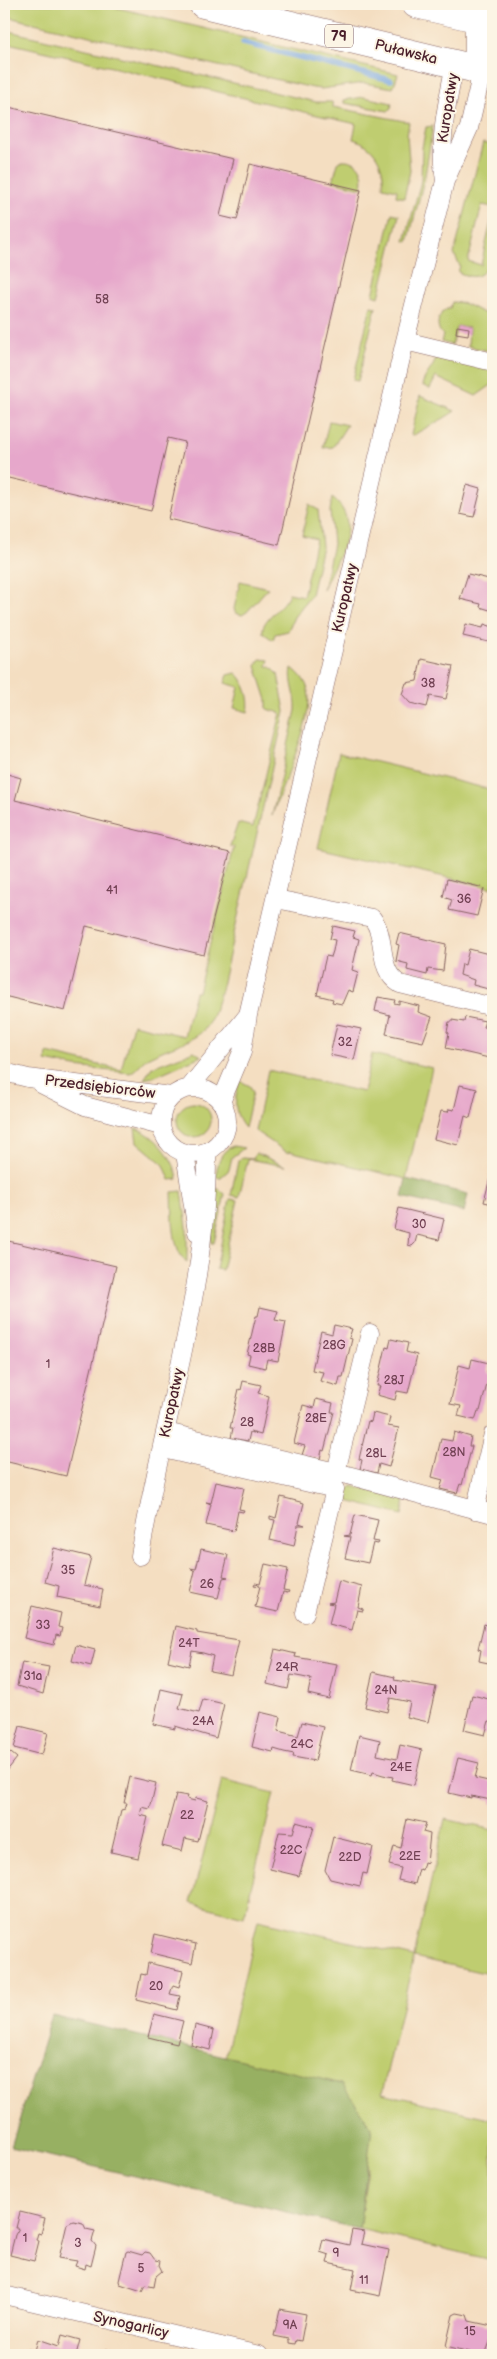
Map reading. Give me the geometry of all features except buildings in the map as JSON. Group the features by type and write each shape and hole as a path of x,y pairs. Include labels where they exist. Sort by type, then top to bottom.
{"main road":[{"name":"Puławska","path":"203,4 476,69"},
{"path":"416,4 486,15 476,69"}],"street":[{"name":"Kuropatwy","path":"445,181 441,157 444,123 476,69"},
{"name":"Kuropatwy","path":"221,1102 242,1052 248,1015 405,340 445,181 470,128 479,84 476,69"},
{"path":"405,340 493,362"},
{"path":"276,899 372,918 378,925 386,967 391,979 400,984 493,1007"},
{"name":"Kuropatwy","path":"190,1087 248,1015"},
{"name":"Przedsiębiorców","path":"4,1072 28,1078 172,1096"},
{"name":"Przedsiębiorców","path":"28,1078 85,1106 161,1126"},
{"path":"190,1087 208,1091 221,1102 225,1110 226,1129 216,1146 207,1152 197,1154 185,1153 169,1144 161,1126 164,1105 172,1096 190,1087"},
{"name":"Kuropatwy","path":"140,1556 193,1306 206,1206 207,1152"},
{"name":"Kuropatwy","path":"185,1153 200,1249"},
{"path":"336,1472 370,1333"},
{"path":"474,1510 493,1434"},
{"path":"164,1441 336,1472 493,1514"},
{"path":"164,1441 335,1489 305,1613"},
{"name":"Synogarlicy","path":"4,2295 259,2355"}],"green space":[{"path":"4,4 101,4 398,74 393,88 364,83 321,89 313,88 4,16"},
{"path":"4,30 316,102 332,102 333,107 409,122 407,135 410,171 404,198 396,196 397,190 383,187 382,171 377,157 367,146 353,139 356,124 4,42"},
{"path":"364,97 392,103 391,109 388,111 344,103 344,100"},
{"path":"433,126 425,176 408,242 405,241 421,181 422,148 426,127"},
{"path":"483,143 493,145 493,207 482,205 468,261 481,265 493,213 492,246 486,268 480,275 471,276 458,272 460,266 454,254"},
{"path":"342,160 353,162 360,168 363,177 362,188 333,181 338,163"},
{"path":"392,213 399,215 379,297 373,295"},
{"path":"452,302 469,305 493,316 493,352 468,346 469,328 457,326 452,345 441,342 443,335 438,324 440,316 450,308"},
{"path":"371,306 376,307 358,381 353,380"},
{"path":"436,358 444,358 493,369 493,384 476,396 436,377 430,389 422,385"},
{"path":"420,396 455,411 411,435"},
{"path":"329,421 347,425 333,447 323,448"},
{"path":"332,498 342,508 346,519 347,531 344,543 323,590 333,544 330,511"},
{"path":"309,504 318,510 322,546 311,595 294,617 288,631 275,634 273,640 263,633 265,623 287,598 289,593 303,596 316,539 302,535"},
{"path":"240,581 268,588 247,612 242,615 236,613 234,609"},
{"path":"260,659 269,660 267,666 271,667 278,674 285,711 222,986 211,1018 198,1035 148,1058 130,1073 75,1067 46,1061 47,1053 121,1070 133,1024 184,1036 195,992 198,992 234,847 230,846 238,823 253,827 281,713 267,709 267,700 256,666"},
{"path":"292,668 306,683 309,703 307,718 272,816 296,710"},
{"path":"236,673 247,691 248,712 234,708 239,687 225,683 228,675"},
{"path":"339,753 493,790 493,888 318,848"},
{"path":"194,1051 201,1056 153,1077 144,1079 152,1067"},
{"path":"372,1054 432,1068 406,1179 289,1151 288,1153 255,1131 268,1070 363,1092"},
{"path":"240,1081 250,1086 253,1092 245,1128 238,1117 236,1105"},
{"path":"194,1103 201,1104 206,1108 210,1113 210,1127 206,1132 201,1136 194,1137 187,1136 182,1132 178,1127 177,1120 178,1113 182,1108 187,1104"},
{"path":"135,1128 157,1141 163,1148 173,1163 178,1179 170,1180 164,1165 137,1142"},
{"path":"233,1146 244,1148 232,1157 229,1170 221,1177 216,1177 220,1158 225,1151"},
{"path":"256,1153 285,1166 248,1159 239,1197 231,1195 238,1161 242,1158 253,1159"},
{"path":"406,1179 468,1194 464,1212 402,1197"},
{"path":"213,1189 219,1189 225,1194 214,1243 211,1243"},
{"path":"182,1191 187,1227 187,1262 182,1257 175,1240 173,1219 172,1192"},
{"path":"230,1199 238,1200 222,1270 216,1269"},
{"path":"352,1486 405,1500 402,1515 339,1499"},
{"path":"222,1780 274,1793 244,1917 191,1903"},
{"path":"445,1819 493,1830 493,1975 414,1957"},
{"path":"258,1920 414,1957 382,2093 493,2119 493,2236 488,2259 359,2229 368,2167 225,2058"},
{"path":"52,2015 342,2084 372,2128 359,2229 11,2147"}],"waterway":[{"path":"243,43 391,80"}]}
